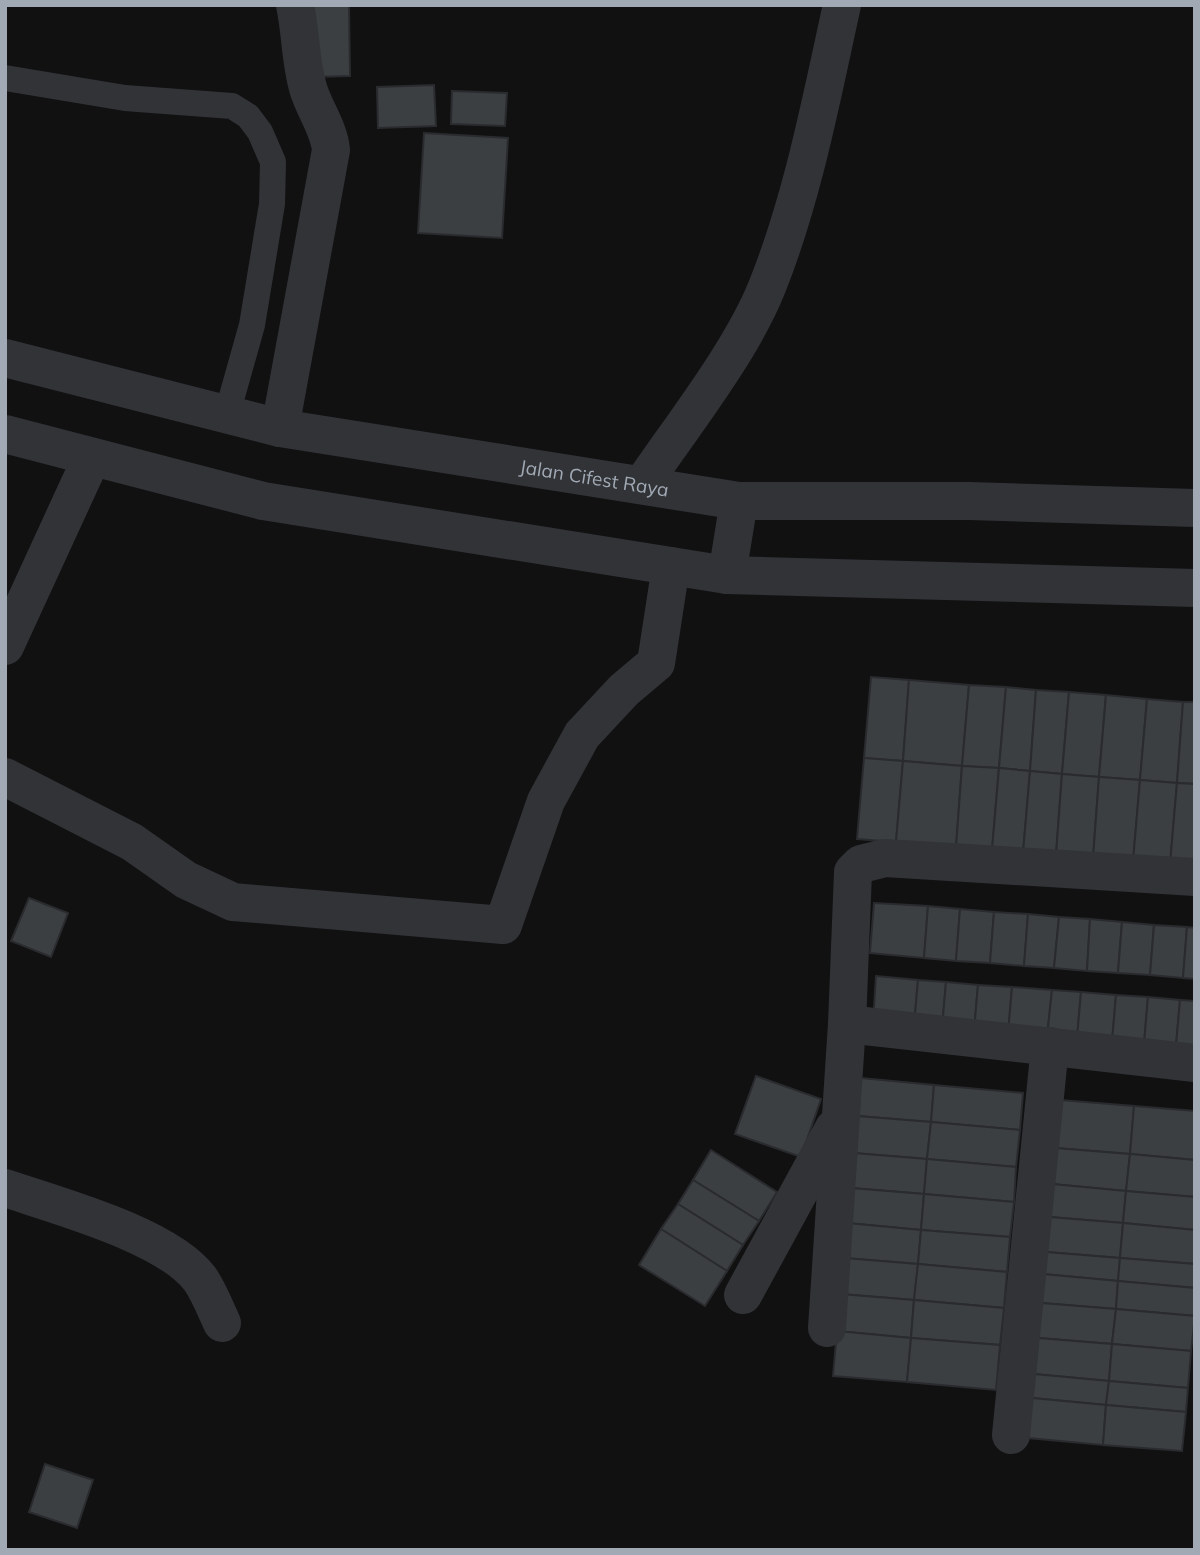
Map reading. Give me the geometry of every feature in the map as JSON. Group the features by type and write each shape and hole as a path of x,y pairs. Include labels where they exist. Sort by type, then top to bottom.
{"street":[{"path":"279,428 331,150 330,138 315,109 301,62 295,5"},
{"path":"642,485 742,335 767,287 807,160 842,5"},
{"name":"Jalan Cifest Raya","path":"5,358 279,428 739,500 969,501 1195,508"},
{"path":"5,434 263,501 727,575 1195,588"},
{"path":"5,646 92,457"},
{"path":"727,575 739,500"},
{"path":"5,777 132,842 186,880 233,902 503,925 546,801 582,735 624,690 656,663 671,566"},
{"path":"827,1328 847,1024 850,885 853,872 861,863 885,858 1195,877"},
{"path":"847,1024 1195,1063"},
{"path":"1011,1436 1050,1046"},
{"path":"743,1295 839,1118"},
{"path":"5,1188 83,1215 178,1258 199,1278 222,1323"}],"lane":[{"path":"5,78 125,98 232,106 248,116 260,132 273,162 272,204 252,325 227,414"}],"building":[{"path":"310,5 349,5 350,76 311,77"},
{"path":"434,85 436,126 378,128 377,87"},
{"path":"452,91 507,93 505,126 451,124"},
{"path":"424,133 508,138 502,238 418,233"},
{"path":"871,677 909,680 903,761 864,758"},
{"path":"909,680 969,685 962,766 903,761"},
{"path":"969,685 1006,687 999,768 962,766"},
{"path":"1006,687 1036,690 1030,771 999,768"},
{"path":"1036,690 1069,692 1062,774 1030,771"},
{"path":"1069,692 1106,695 1099,777 1062,774"},
{"path":"1106,695 1147,699 1140,780 1099,777"},
{"path":"1147,699 1183,702 1177,783 1140,780"},
{"path":"1183,702 1195,702 1195,784 1177,783"},
{"path":"864,758 903,761 896,842 857,839"},
{"path":"903,761 962,766 956,847 896,842"},
{"path":"962,766 999,768 992,850 956,847"},
{"path":"999,768 1030,771 1023,853 992,850"},
{"path":"1030,771 1062,774 1056,855 1023,853"},
{"path":"1062,774 1099,777 1093,858 1056,855"},
{"path":"1099,777 1140,780 1133,861 1093,858"},
{"path":"1140,780 1177,783 1170,864 1133,861"},
{"path":"1177,783 1195,784 1195,866 1170,864"},
{"path":"29,898 68,913 51,957 11,941"},
{"path":"874,903 928,906 924,958 870,953"},
{"path":"928,906 960,909 956,961 924,958"},
{"path":"960,909 994,912 990,963 956,961"},
{"path":"994,912 1028,914 1024,966 990,963"},
{"path":"1028,914 1059,917 1054,968 1024,966"},
{"path":"1059,917 1090,919 1087,971 1054,968"},
{"path":"1090,919 1122,922 1118,973 1087,971"},
{"path":"1122,922 1154,925 1150,975 1118,973"},
{"path":"1154,925 1187,927 1183,978 1150,975"},
{"path":"1187,927 1195,928 1195,979 1183,978"},
{"path":"876,976 918,980 914,1026 873,1023"},
{"path":"918,980 946,982 942,1028 914,1026"},
{"path":"946,982 978,985 974,1031 942,1028"},
{"path":"978,985 1012,987 1008,1034 974,1031"},
{"path":"1012,987 1052,990 1047,1037 1008,1034"},
{"path":"1052,990 1081,992 1077,1038 1047,1037"},
{"path":"1081,992 1116,995 1112,1042 1077,1038"},
{"path":"1116,995 1148,997 1144,1044 1112,1042"},
{"path":"1148,997 1180,1000 1176,1046 1144,1044"},
{"path":"1180,1000 1195,1001 1195,1048 1176,1046"},
{"path":"756,1076 821,1099 801,1157 735,1134"},
{"path":"861,1078 934,1085 931,1122 857,1116"},
{"path":"934,1085 1023,1093 1020,1130 931,1122"},
{"path":"1060,1100 1134,1106 1130,1154 1055,1148"},
{"path":"1134,1106 1195,1111 1195,1160 1130,1154"},
{"path":"857,1116 931,1122 927,1159 853,1153"},
{"path":"931,1122 1020,1130 1016,1167 927,1159"},
{"path":"1055,1148 1130,1154 1126,1191 1052,1184"},
{"path":"711,1150 777,1192 759,1221 693,1180"},
{"path":"853,1153 927,1159 924,1194 851,1188"},
{"path":"1130,1154 1195,1160 1195,1197 1126,1191"},
{"path":"927,1159 1016,1167 1014,1202 924,1194"},
{"path":"693,1180 759,1221 743,1245 678,1204"},
{"path":"1052,1184 1126,1191 1123,1223 1049,1217"},
{"path":"851,1188 924,1194 921,1230 847,1223"},
{"path":"1126,1191 1195,1197 1195,1230 1123,1223"},
{"path":"924,1194 1014,1202 1010,1237 921,1230"},
{"path":"678,1204 743,1245 727,1271 661,1229"},
{"path":"1049,1217 1123,1223 1120,1258 1046,1252"},
{"path":"847,1223 921,1230 918,1264 844,1258"},
{"path":"1123,1223 1195,1230 1195,1264 1120,1258"},
{"path":"661,1229 727,1271 705,1306 639,1265"},
{"path":"921,1230 1010,1237 1007,1272 918,1264"},
{"path":"1046,1252 1120,1258 1118,1281 1043,1274"},
{"path":"844,1258 918,1264 914,1300 840,1294"},
{"path":"1120,1258 1195,1264 1195,1288 1118,1281"},
{"path":"918,1264 1007,1272 1004,1308 914,1300"},
{"path":"1043,1274 1118,1281 1116,1309 1041,1303"},
{"path":"1118,1281 1195,1288 1195,1316 1116,1309"},
{"path":"840,1294 914,1300 911,1338 837,1331"},
{"path":"914,1300 1004,1308 1000,1345 911,1338"},
{"path":"1041,1303 1116,1309 1112,1344 1038,1338"},
{"path":"1116,1309 1195,1316 1191,1351 1112,1344"},
{"path":"837,1331 911,1338 907,1382 833,1376"},
{"path":"911,1338 1000,1345 996,1390 907,1382"},
{"path":"1038,1338 1112,1344 1109,1381 1034,1374"},
{"path":"1112,1344 1191,1351 1188,1388 1109,1381"},
{"path":"1034,1374 1109,1381 1106,1405 1032,1398"},
{"path":"1109,1381 1188,1388 1186,1412 1106,1405"},
{"path":"1032,1398 1106,1405 1103,1445 1028,1438"},
{"path":"1106,1405 1186,1412 1182,1451 1103,1445"},
{"path":"45,1464 93,1480 77,1528 29,1512"}]}
